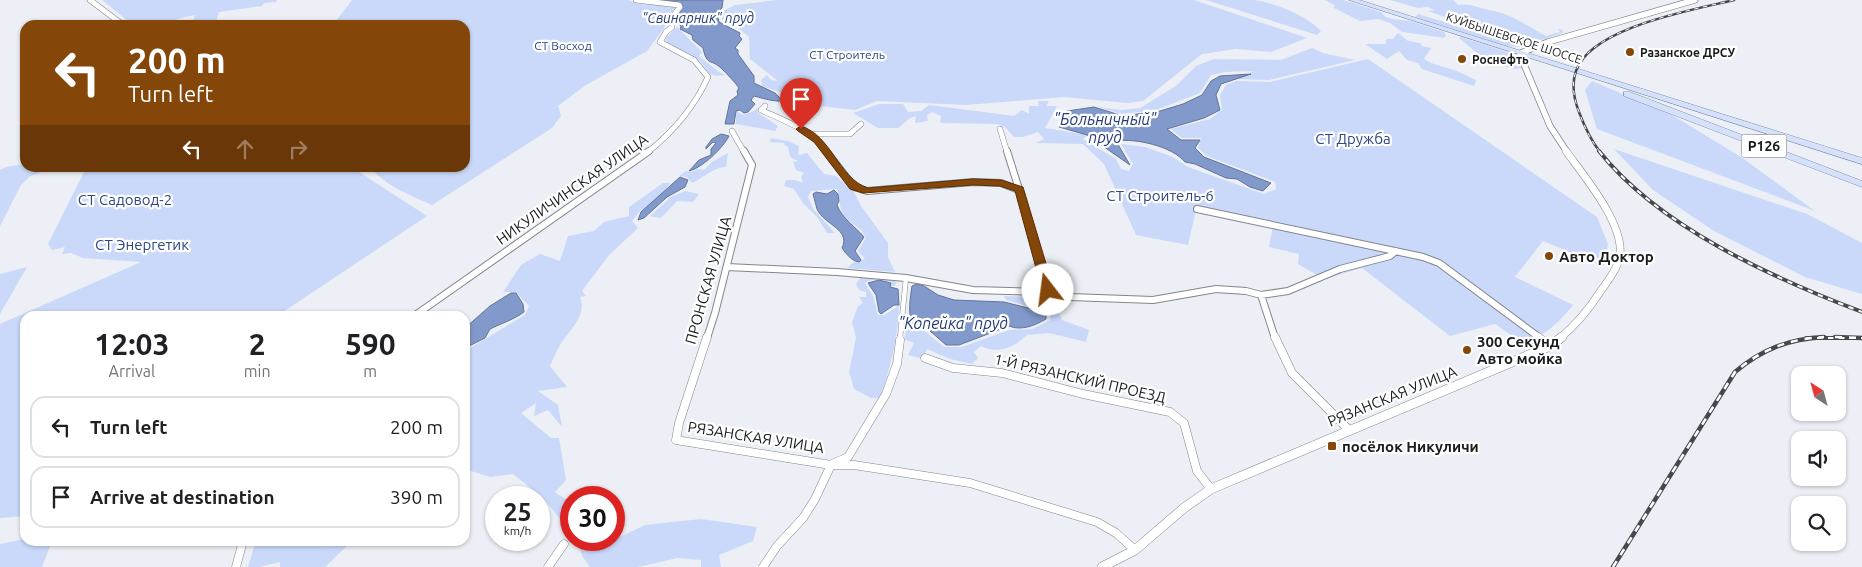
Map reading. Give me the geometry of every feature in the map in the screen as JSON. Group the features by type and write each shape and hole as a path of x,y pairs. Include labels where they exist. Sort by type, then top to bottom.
{"main road":[{"name":"КУЙБЫШЕВСКОЕ ШОССЕ","path":"1346,0 1521,54"},
{"name":"КУЙБЫШЕВСКОЕ ШОССЕ","path":"1352,0 1521,54 1666,104"},
{"path":"1601,82 1666,104 1862,160"},
{"name":"Р126","path":"1666,104 1862,184"}],"street":[{"path":"90,0 116,20"},
{"path":"636,0 678,5 680,7 673,16 672,27 666,32 660,42 694,60"},
{"path":"1521,54 1548,42 1695,0"},
{"name":"РЯЗАНСКАЯ УЛИЦА","path":"1102,567 1135,550 1184,508 1211,490 1550,346 1569,333 1592,305 1612,273 1618,260 1620,245 1606,211 1586,177 1556,137 1547,121 1521,54"},
{"name":"НИКУЛИЧИНСКАЯ УЛИЦА","path":"421,311 658,144 680,123 708,77 694,60"},
{"path":"765,106 761,110 818,140 854,187 867,191 973,182 1001,183 1020,190"},
{"path":"784,122 790,116"},
{"path":"808,134 850,134 861,124"},
{"path":"1000,129 1034,237 1047,292"},
{"name":"ПРОНСКАЯ УЛИЦА","path":"676,440 679,423 728,267 752,165 732,131"},
{"path":"1197,209 1396,251 1408,251 1439,263 1550,346"},
{"path":"728,267 837,272 906,278 973,290 1047,292 1070,297 1153,300 1216,289 1246,291 1260,295 1288,291 1340,269 1390,256 1396,251"},
{"path":"900,340 906,278"},
{"path":"1260,295 1276,341 1292,373 1349,430"},
{"name":"РЯЗАНСКАЯ УЛИЦА","path":"831,465 848,457 886,394 897,364 900,340"},
{"name":"1-Й РЯЗАНСКИЙ ПРОЕЗД","path":"925,358 953,368 1002,373 1083,394 1170,412 1184,423 1196,471 1211,490"},
{"name":"РЯЗАНСКАЯ УЛИЦА","path":"676,440 831,465 854,465 970,483 1097,522 1116,533 1135,550"},
{"path":"763,567 776,546 803,518 815,499 831,465"},
{"path":"236,567 242,546"},
{"path":"548,567 560,550"}],"green space":[{"path":"102,0 277,0 276,2 264,3 262,6 219,12 217,20 193,20 195,15 176,20 127,20"},
{"name":"СТ Восход","path":"352,0 628,0 639,4 672,5 675,8 664,28 647,51 586,85 558,106 561,116 552,128 432,205 391,185 375,172 470,172 470,20 337,20"},
{"name":"СТ Строитель","path":"778,0 1194,0 1307,38 1271,52 1236,49 1202,54 1143,101 1127,103 1064,97 966,105 877,101 855,110 794,103 786,89 782,93 762,86 761,80 767,75 771,80 778,81 750,59 749,37 737,27 722,20 721,12 735,5"},
{"path":"1206,0 1262,1 1299,15 1321,31 1317,35"},
{"path":"1325,0 1343,0 1381,12 1386,17 1410,21 1444,32 1446,35 1444,38 1402,32 1390,23 1378,19 1360,21 1334,8 1334,5"},
{"path":"1390,0 1453,0 1458,5 1470,5 1504,14 1546,36 1560,32 1558,29 1563,30 1562,33 1530,42 1476,28 1428,11 1434,10 1428,7 1418,8"},
{"path":"1418,14 1514,43 1523,42 1529,44 1518,47 1507,46 1415,17"},
{"path":"677,27 702,52 699,56 719,72 726,75 716,76 710,74 700,61 667,43 666,38"},
{"path":"1398,33 1408,41 1420,43 1422,46 1431,48 1424,59 1476,80 1474,86 1422,69 1418,63 1407,60 1399,51 1387,59 1365,44 1386,44 1386,39 1393,39"},
{"path":"1461,37 1510,53 1516,57 1523,68 1514,69 1488,62 1459,38"},
{"path":"1312,48 1323,53 1355,60 1269,80 1236,79 1251,74 1252,71 1225,72 1211,75 1200,93 1156,110 1122,114 1098,107 1122,110 1140,108 1176,86 1196,66 1214,59 1281,60"},
{"name":"СТ Дружба","path":"1368,59 1597,217 1608,244 1604,266 1543,241 1515,277 1573,305 1557,323 1539,336 1524,344 1495,324 1450,336 1362,268 1324,279 1298,264 1299,254 1269,247 1273,226 1196,210 1188,245 1136,235 1104,164 1083,144 1036,143 1044,139 1038,132 1023,137 1014,137 1005,127 997,124 943,123 940,122 941,116 932,112 927,115 928,121 915,123 916,116 910,118 898,128 878,128 853,113 879,104 903,104 908,112 921,111 929,105 1014,116 1022,110 1029,114 1029,106 1039,106 1038,101 1049,101 1046,106 1057,106 1045,128 1087,135 1083,139 1116,159 1121,169 1129,171 1133,164 1121,144 1145,147 1173,157 1188,167 1264,194 1276,189 1275,182 1207,156 1198,148 1201,138 1182,138 1171,129 1210,119 1222,110 1220,95 1226,85 1236,81 1270,82"},
{"path":"1592,81 1672,115 1741,157 1815,211 1597,129 1585,90"},
{"path":"758,108 758,113 778,126 775,131 736,124 736,111 743,115"},
{"path":"771,138 788,141 799,146 798,155 807,153 824,174 836,176 853,190 861,206 888,243 888,257 895,272 847,268 855,261 865,259 858,251 866,238 864,234 844,216 837,189 811,191 808,197 814,210 835,233 827,233 817,217 803,203 794,189 784,186 786,180 795,180 803,183 801,177 804,173 796,170 793,162 798,161 790,157 788,147 783,143 770,142"},
{"path":"1614,149 1807,214 1862,243 1862,294 1805,277 1714,231 1653,190"},
{"path":"728,153 726,167 713,171 692,183 687,177 679,176 686,171 704,170 712,162"},
{"path":"20,165 20,172 42,172 30,176 21,185 0,226 0,170"},
{"path":"84,172 359,172 427,216 284,311 30,311 141,262 83,258 71,253 62,254 65,247 52,250 48,244"},
{"path":"663,183 671,183 647,208 640,211 632,221 638,228 609,255 582,291 586,296 580,297 582,304 579,317 558,349 550,366 567,387 538,391 558,405 562,427 548,410 534,416 536,403 521,413 551,438 559,438 566,480 555,492 560,495 560,519 550,507 550,486 528,486 513,474 490,477 470,471 470,348 525,315 529,306 516,292 503,292 521,265 540,254 560,261 568,236 594,231 604,222 629,216 629,207"},
{"path":"685,191 699,194 693,202 677,201 661,218 650,216 671,197"},
{"path":"27,267 0,314 0,274"},
{"path":"860,278 882,278 897,282 894,286 891,286 892,282 878,280 871,280 865,283 873,296 878,315 884,315 899,306 893,353 880,398 871,398 854,389 849,372 856,338 852,322 858,306 863,303 859,297 866,297 866,292 859,290 856,284"},
{"path":"1004,296 1054,298 1070,303 1057,309 1062,320 1089,330 1086,342 1049,333 1027,335 1017,343 1000,350 987,349 981,346 974,352 978,358 972,364 950,359 927,349 923,359 908,355 914,343 904,339 907,327 912,324 926,332 944,347 962,347 1009,330 1032,329 1051,320 1049,312 1006,300"},
{"path":"20,315 20,516 0,518 0,324"},
{"path":"701,519 757,527 753,541 719,555 721,567 701,567 701,560 677,558 638,567 590,567 582,556 581,551 625,551 625,535 645,525"},
{"path":"20,540 20,546 50,546 42,567 0,567 0,544"},
{"path":"254,546 347,546 325,567 280,567 280,562 259,567 248,567"}],"water":[{"name":"\"Свинарник\" пруд","path":"638,0 723,0 722,8 717,13 719,22 740,33 739,36 742,39 735,48 754,76 754,83 775,93 783,101 754,96 751,100 755,104 748,112 736,111 734,124 725,124 730,101 738,95 737,91 739,88 722,69 706,58 703,48 693,40 692,35 680,29 677,17 683,6 677,2"},
{"name":"\"Больничный\" пруд","path":"1251,74 1221,84 1216,95 1220,110 1204,118 1167,129 1181,140 1200,140 1195,148 1204,157 1271,183 1263,191 1250,187 1237,179 1226,178 1195,164 1185,162 1179,156 1153,144 1124,140 1116,141 1130,165 1087,135 1059,127 1067,111 1094,107 1123,116 1160,111 1183,104 1202,95 1211,81 1220,76"},
{"path":"721,134 729,136 722,146 706,162 689,171 699,160 711,155 711,149 716,143 713,142 706,149 706,147 712,139"},
{"path":"680,177 688,180 685,187 667,197 644,218 638,220 641,212"},
{"path":"834,190 838,194 839,201 837,205 840,210 864,237 855,251 861,260 859,262 845,253 842,248 843,236 817,209 813,194 816,192 827,194"},
{"path":"879,280 891,283 890,287 898,289 899,305 894,305 881,314 876,295 868,283"},
{"name":"\"Копейка\" пруд","path":"917,284 938,295 954,300 1004,302 1044,312 1046,319 1028,327 1018,328 1009,326 959,345 946,345 929,330 912,324 910,310 912,286"},
{"path":"511,293 516,293 523,304 524,312 490,329 485,338 470,346 470,324 490,306"}],"railway":[{"path":"1600,152 1583,123 1574,92 1576,71 1585,56 1601,43 1645,23 1734,0"},
{"path":"1599,151 1624,178 1653,203 1685,226 1755,266 1862,312"},
{"path":"1811,338 1824,337"},
{"path":"1811,338 1862,338 1835,337"},
{"path":"1806,338 1811,338"},
{"path":"1613,567 1735,372 1766,351 1788,343 1811,338"}],"place":[{"name":"Разанское ДРСУ","path":"1630,52"},
{"name":"Роснефть","path":"1462,59"},
{"name":"Авто Доктор","path":"1549,256"},
{"name":"300 Секунд Авто мойка","path":"1467,350"},
{"name":"посёлок Никуличи","path":"1332,446"}],"route":[{"path":"801,129 818,140 854,187 867,191 973,182 1001,183 1020,190 1048,290"}],"park label":[{"name":"СТ Строитель-6","path":"1160,195"},
{"name":"СТ Садовод-2","path":"125,199"},
{"name":"СТ Энергетик","path":"142,244"}]}
